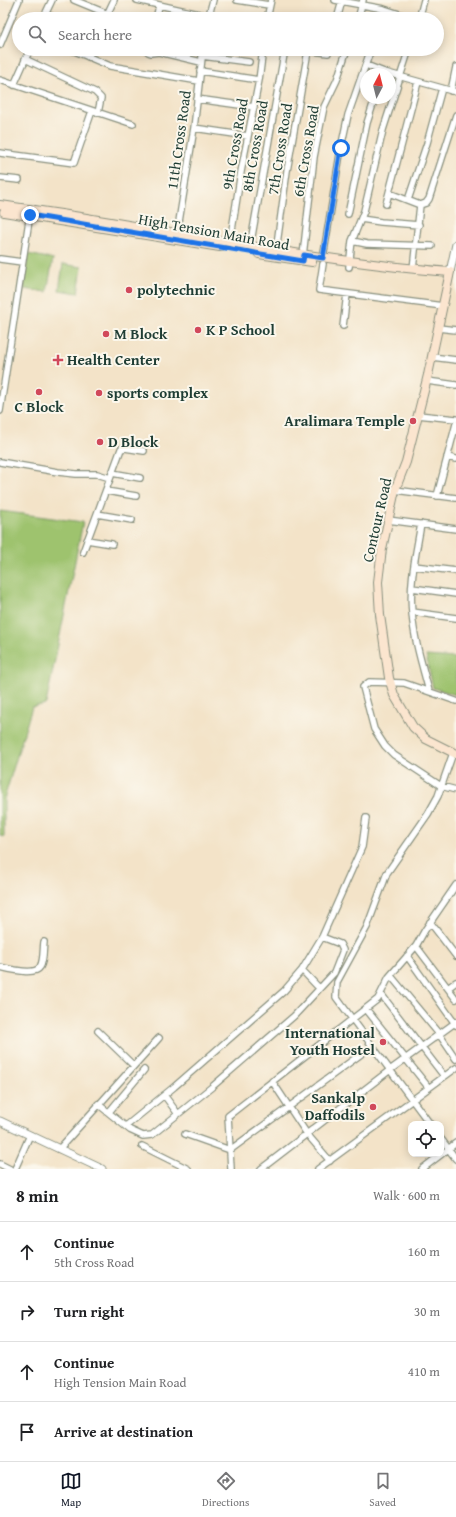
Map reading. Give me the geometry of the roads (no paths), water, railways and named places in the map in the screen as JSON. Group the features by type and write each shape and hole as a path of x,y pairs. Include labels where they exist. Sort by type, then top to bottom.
{"main road":[{"path":"0,206 30,212 178,234 276,251 303,258"},
{"name":"High Tension Main Road","path":"0,211 30,212 323,261 451,275"},
{"path":"349,264 413,269 451,275"},
{"name":"Contour Road","path":"451,275 427,381 406,462 395,490 382,548 378,582 380,615 390,682 394,695 413,727 426,739 455,753"}],"street":[{"path":"14,12 19,0"},
{"path":"46,12 51,0"},
{"path":"74,0 99,12"},
{"path":"109,12 114,0"},
{"path":"137,0 184,12"},
{"path":"210,12 213,0"},
{"path":"237,0 270,3"},
{"path":"335,0 363,2 393,12"},
{"path":"421,12 424,0"},
{"path":"339,12 342,1"},
{"path":"360,12 363,2"},
{"path":"158,12 159,6"},
{"path":"0,45 12,17"},
{"path":"14,85 26,56"},
{"path":"183,56 202,59 249,62"},
{"name":"11th Cross Road","path":"178,234 194,128 202,56"},
{"name":"9th Cross Road","path":"230,243 262,56"},
{"name":"8th Cross Road","path":"250,247 284,56"},
{"name":"7th Cross Road","path":"276,251 287,170 307,56"},
{"name":"6th Cross Road","path":"303,258 314,157 324,107 337,80 346,56"},
{"path":"369,56 348,115 341,148 319,290 443,306"},
{"path":"349,264 352,241 364,211 383,130 407,56"},
{"path":"88,57 110,66 123,69 199,81"},
{"path":"25,59 95,92 101,98 98,113"},
{"path":"366,65 372,68"},
{"path":"396,76 453,91 456,67"},
{"path":"200,72 259,80"},
{"path":"0,80 132,124"},
{"path":"386,204 418,82"},
{"path":"408,200 427,143 442,88"},
{"path":"197,99 254,107"},
{"path":"348,214 361,145 373,104"},
{"path":"0,153 74,163 92,111"},
{"path":"389,193 420,205 426,203 429,199 456,116"},
{"path":"194,128 248,136"},
{"path":"0,178 19,180"},
{"path":"413,269 420,205"},
{"path":"0,411 30,212"},
{"path":"361,219 418,225"},
{"path":"352,241 367,244 432,246"},
{"name":"Contour Road","path":"451,275 456,248"},
{"path":"0,259 22,262"},
{"path":"343,326 347,294"},
{"path":"438,328 456,330"},
{"path":"432,357 456,360"},
{"path":"427,381 456,385"},
{"path":"418,415 456,419"},
{"path":"437,496 456,424"},
{"path":"83,552 123,448 144,452"},
{"path":"447,457 456,458"},
{"path":"0,462 70,473 140,478"},
{"path":"395,490 456,498"},
{"path":"106,491 136,496"},
{"path":"97,514 132,520"},
{"path":"388,520 456,529"},
{"path":"421,524 414,566 412,612 414,632 429,691"},
{"path":"87,540 112,544"},
{"path":"414,566 456,571"},
{"path":"412,588 456,594"},
{"path":"412,612 456,618"},
{"path":"456,701 404,683 369,682 363,687 374,729 385,746 394,755 441,786 456,790"},
{"path":"428,1121 336,997 337,982 368,927 387,873 428,814 438,796 455,753"},
{"path":"126,1126 284,991 302,970 322,937 362,847 366,818"},
{"path":"231,1169 228,1116 378,999 391,976 416,946 430,922 456,885"},
{"path":"430,922 456,956"},
{"path":"98,1104 126,1126 143,1136 152,1135 213,1086 294,1016 334,973 343,950 340,944 322,937"},
{"path":"0,967 34,972 39,969 41,965 44,942"},
{"path":"416,946 456,998"},
{"path":"262,1169 390,1070 456,1023 407,956"},
{"path":"302,970 319,988"},
{"path":"391,976 439,1034 456,1059"},
{"path":"448,988 456,982"},
{"path":"381,994 444,1076"},
{"path":"366,1008 429,1088"},
{"path":"98,1031 133,1065"},
{"path":"59,1149 158,1038"},
{"path":"230,1150 288,1106 372,1046"},
{"path":"318,1169 456,1068"},
{"path":"109,1112 144,1070"},
{"path":"272,1081 307,1134 330,1160"},
{"path":"164,1095 178,1114"},
{"path":"0,1121 102,1169"},
{"path":"185,1134 230,1150"},
{"path":"15,1169 30,1135"},
{"path":"444,1143 456,1159"},
{"path":"422,1169 456,1143"},
{"path":"142,1146 188,1169"},
{"path":"0,1164 10,1169"}],"place":[{"name":"polytechnic","path":"129,290"},
{"name":"K P School","path":"198,330"},
{"name":"M Block","path":"106,334"},
{"name":"Health Center","path":"58,360"},
{"name":"C Block","path":"39,392"},
{"name":"sports complex","path":"99,393"},
{"name":"Aralimara Temple","path":"413,421"},
{"name":"D Block","path":"100,442"},
{"name":"International Youth Hostel","path":"383,1042"},
{"name":"Sankalp Daffodils","path":"373,1107"}]}
